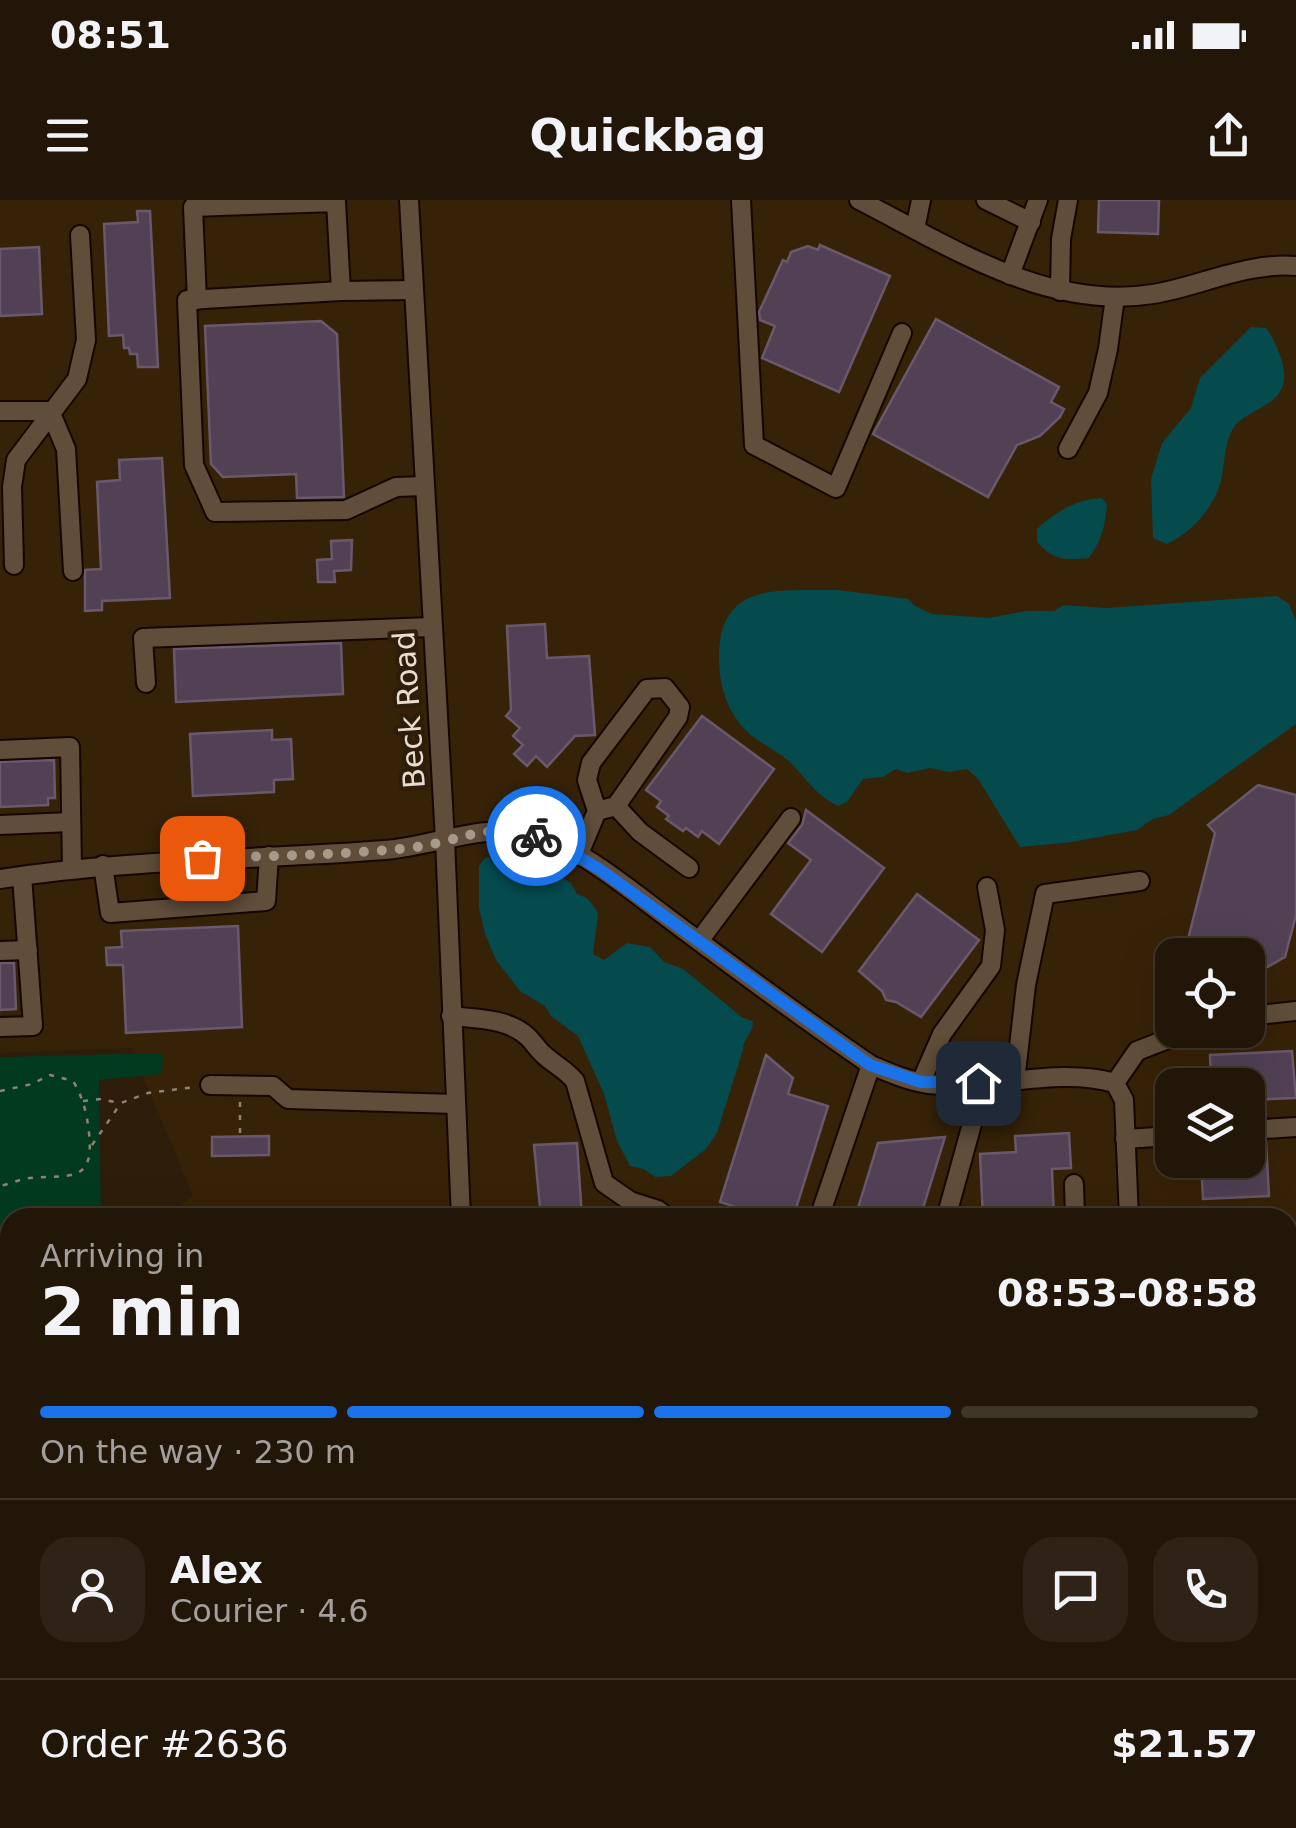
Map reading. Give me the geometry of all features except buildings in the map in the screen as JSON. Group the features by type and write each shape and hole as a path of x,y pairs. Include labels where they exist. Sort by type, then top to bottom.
{"street":[{"name":"Beck Road","path":"409,200 446,840 461,1208"},
{"path":"741,200 754,445 836,488 902,333"},
{"path":"859,200 881,205 916,229 1010,274 1060,291 1114,297 1156,294 1243,271 1296,266"},
{"path":"916,229 921,200"},
{"path":"986,200 1031,222"},
{"path":"1010,274 1038,200"},
{"path":"1060,291 1061,240 1068,200"},
{"path":"197,300 193,207 336,202 341,291"},
{"path":"14,565 16,460 77,379 86,340 80,235"},
{"path":"414,290 188,300 194,465 216,512 346,510 396,487 424,486"},
{"path":"1068,448 1098,393 1114,297"},
{"path":"0,411 50,412"},
{"path":"50,412 66,449 73,571"},
{"path":"146,683 143,638 431,627"},
{"path":"578,856 606,808 678,716 680,707 665,688 647,689 591,763 586,780 606,808 689,868"},
{"path":"0,750 70,747 72,868"},
{"path":"699,942 791,818"},
{"path":"0,825 71,822"},
{"path":"0,879 104,865 414,848 502,828 552,840 870,1065 921,1082 1094,1077 1114,1083 1124,1100 1128,1208"},
{"path":"104,865 110,914 266,901 269,856"},
{"path":"0,1027 33,1026 22,876"},
{"path":"1015,1081 1026,985 1045,894 1140,881"},
{"path":"921,1082 942,1034 991,966 994,930 987,887"},
{"path":"0,951 28,950"},
{"path":"1265,1014 1296,1010"},
{"path":"451,1016 513,1027 564,1068 576,1081 604,1183 630,1201 652,1208"},
{"path":"1114,1083 1136,1051 1155,1044"},
{"path":"822,1208 870,1065"},
{"path":"949,1208 975,1114 978,1083"},
{"path":"210,1085 273,1086 288,1100 456,1104"},
{"path":"1265,1129 1296,1126"},
{"path":"1125,1139 1155,1137"},
{"path":"1074,1184 1075,1208"}],"path":[{"path":"0,1091 32,1084 50,1075 73,1081 82,1102 91,1146 90,1162 82,1172 62,1178 28,1178 0,1186"},
{"path":"91,1146 121,1104 148,1092 210,1085"},
{"path":"240,1136 241,1086"},
{"path":"82,1102 101,1099 121,1104"}],"shaded area":[{"path":"0,200 1296,200 1296,1208 177,1208 193,1195 131,1048 0,1053"}],"green space":[{"path":"163,1053 162,1074 99,1080 101,1208 0,1208 0,1057"}],"water":[{"path":"1251,327 1266,328 1276,346 1284,374 1281,389 1270,402 1234,427 1221,480 1208,509 1193,526 1167,544 1153,538 1151,479 1162,443 1191,408 1200,378"},
{"path":"1102,498 1107,504 1104,526 1089,558 1060,558 1037,542 1037,529 1051,517 1075,504"},
{"path":"838,590 908,599 932,614 989,618 1054,611 1064,605 1107,608 1277,596 1289,604 1296,621 1296,724 1169,815 1153,819 1137,830 1072,842 1020,847 978,779 967,769 949,772 930,768 907,773 896,769 883,777 863,779 847,802 838,806 740,724 724,693 719,659 721,633 729,615 741,603 774,591"},
{"path":"485,858 509,862 531,859 571,883 577,894 587,898 598,915 593,954 604,960 627,943 650,947 664,962 683,969 743,1018 753,1021 717,1133 706,1149 671,1176 655,1177 630,1166 578,1036 551,1016 545,1006 520,991 496,960 479,908 479,866"}],"way so far":[{"path":"202,858 414,848 502,828 536,836"}],"route":[{"path":"536,836 552,840 602,871 870,1065 908,1080 978,1083"}]}
